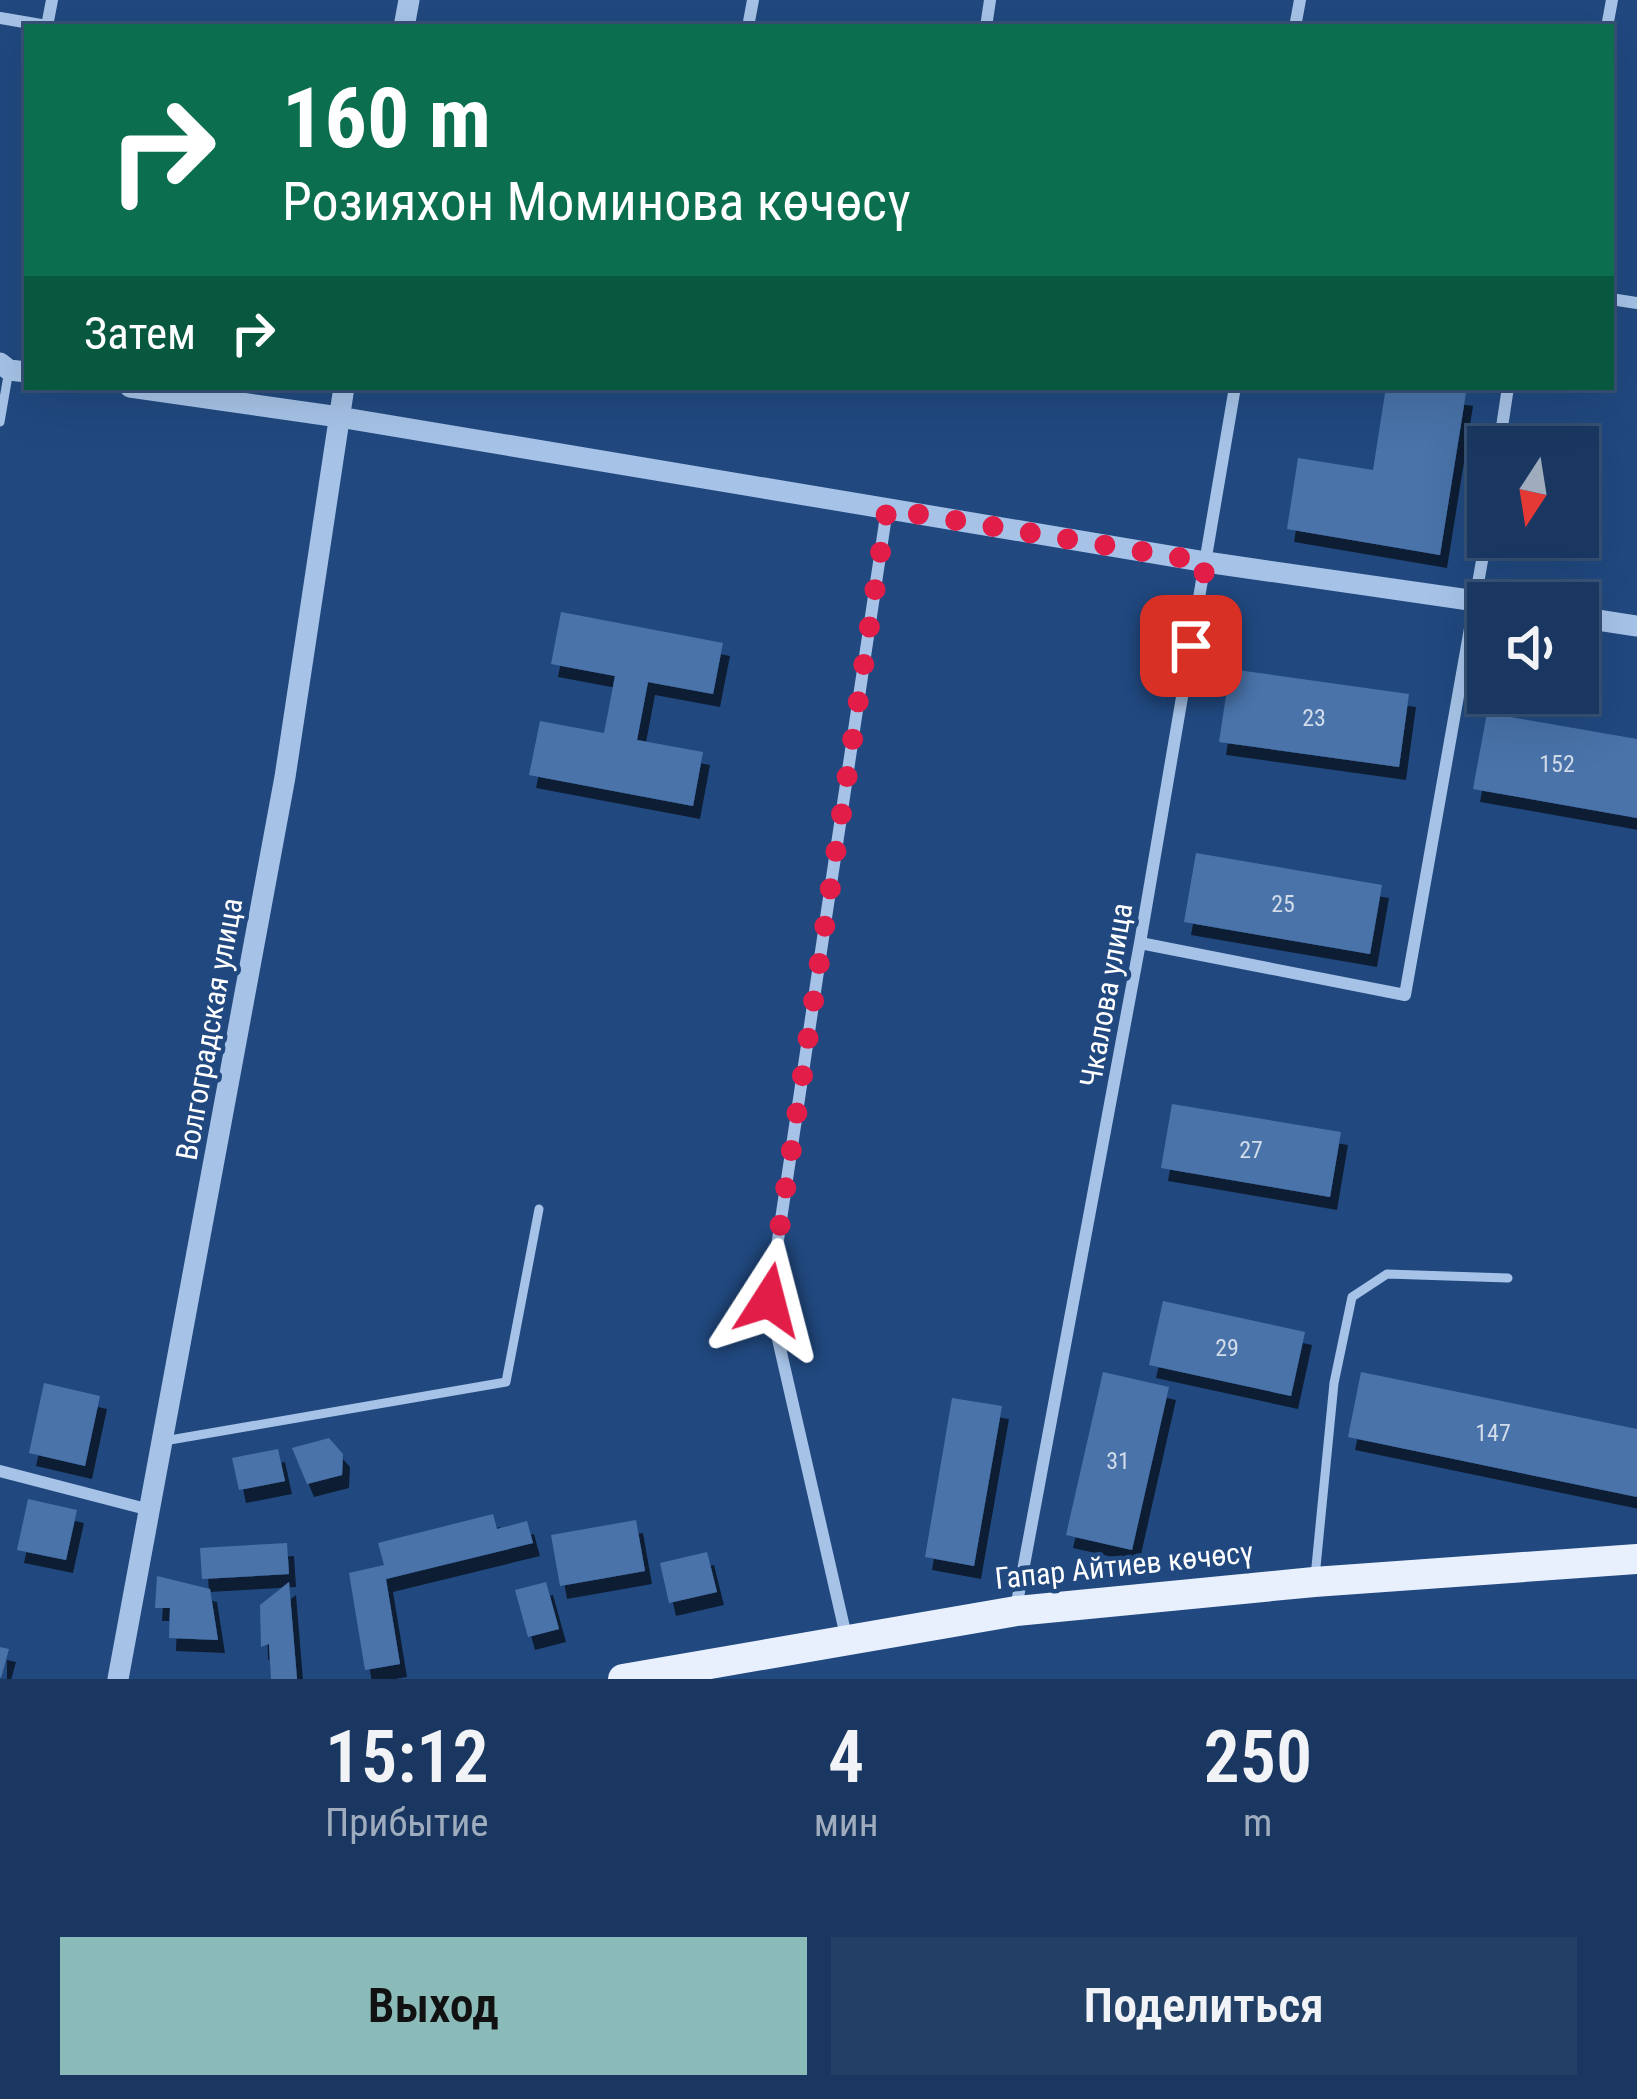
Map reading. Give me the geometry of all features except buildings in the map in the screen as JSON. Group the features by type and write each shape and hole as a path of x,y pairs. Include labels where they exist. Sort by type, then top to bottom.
{"main road":[{"name":"Гапар Айтиев көчөсү","path":"623,1679 1016,1611 1314,1582 1637,1559"}],"street":[{"path":"0,18 35,24"},
{"path":"151,390 1206,562 1467,600"},
{"name":"Волгоградская улица","path":"118,1679 285,777 343,390"},
{"name":"Чкалова улица","path":"1016,1611 1140,944 1235,390"},
{"path":"1502,426 1508,390"},
{"path":"847,1638 769,1300 887,509"},
{"path":"1599,620 1637,626"},
{"path":"1140,944 1405,995 1467,687"},
{"path":"0,1471 150,1510"}],"lane":[{"path":"0,422 9,370"},
{"path":"164,1441 506,1382 538,1210"},
{"path":"1314,1582 1334,1384 1352,1297 1387,1274 1508,1277"}],"route":[{"path":"769,1300 887,509 1206,562 1191,646"}]}
